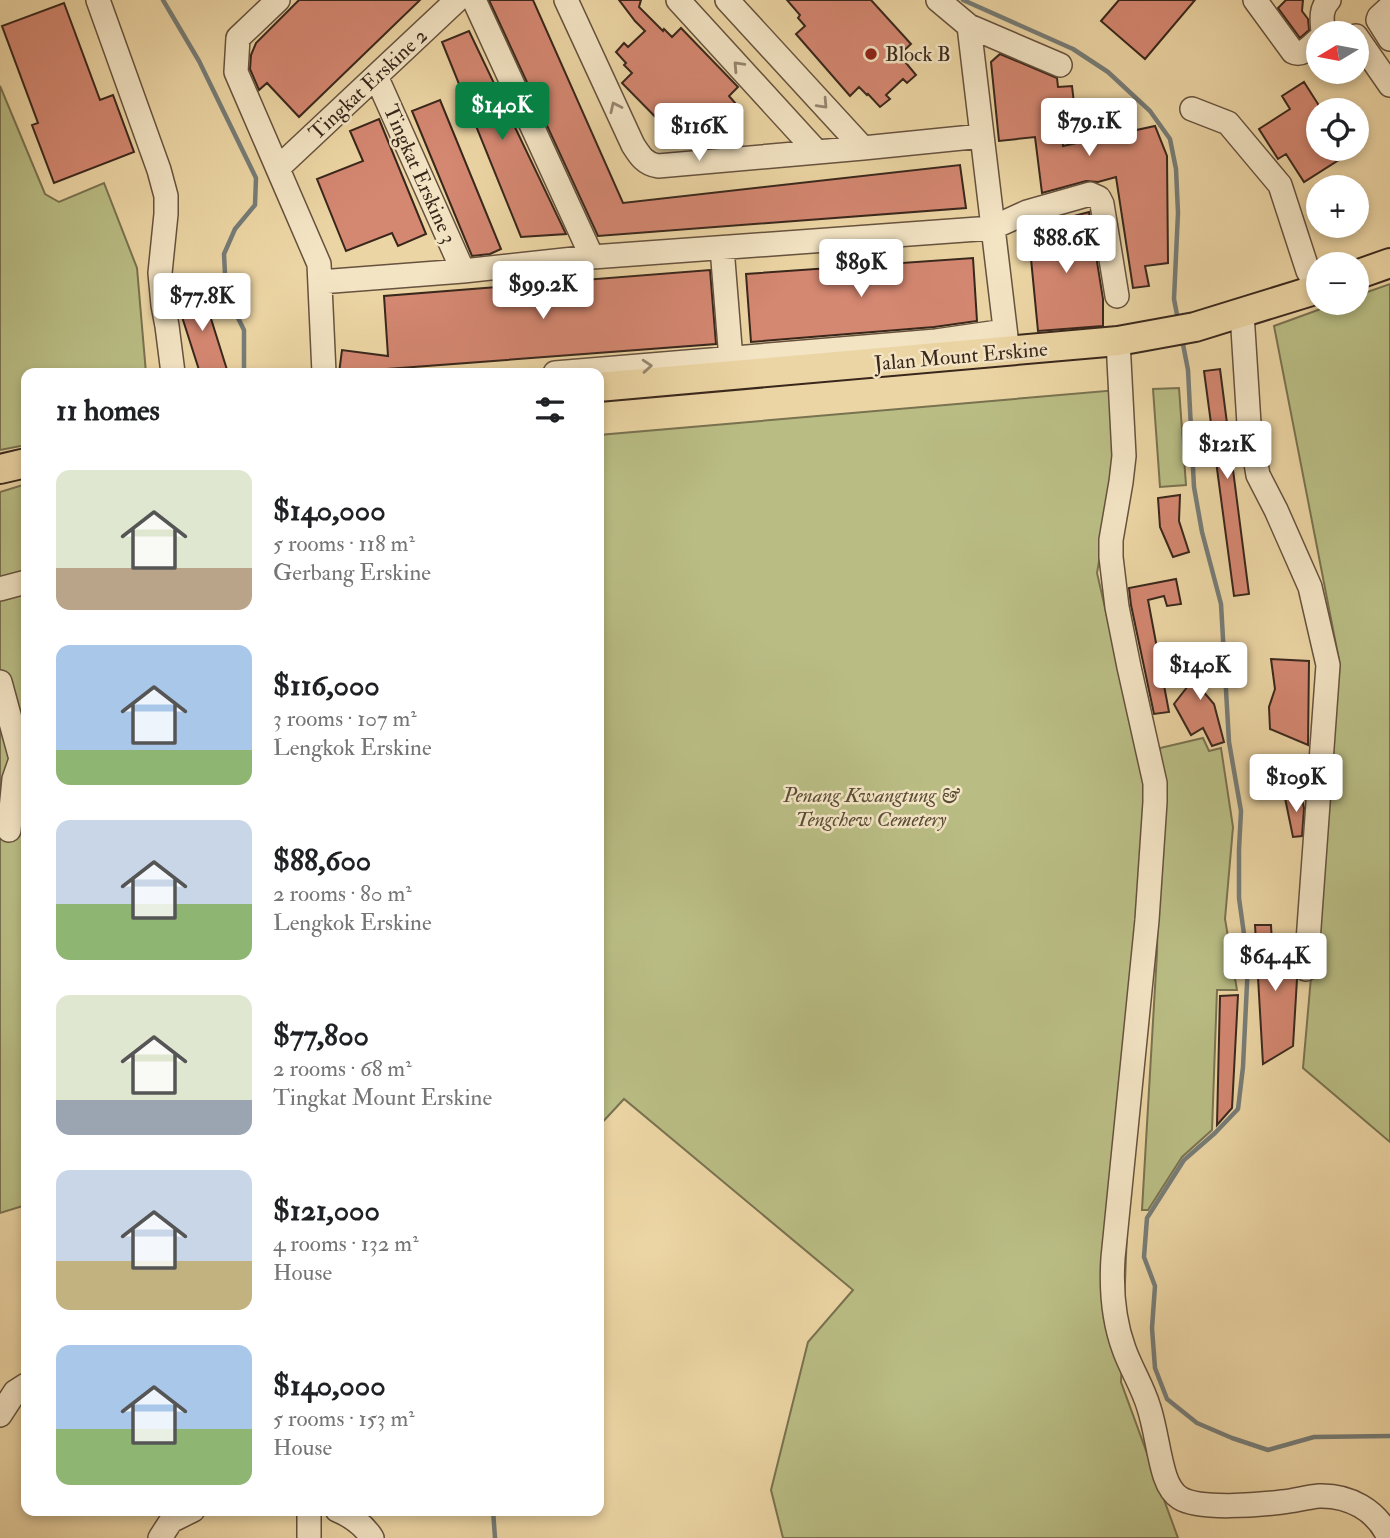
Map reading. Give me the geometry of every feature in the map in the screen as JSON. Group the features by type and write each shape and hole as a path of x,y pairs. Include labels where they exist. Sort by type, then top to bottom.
{"main road":[{"path":"1369,270 1390,263"},
{"name":"Jalan Mount Erskine","path":"604,386 732,367 1006,341 1118,341 1182,329 1306,293"},
{"path":"0,469 21,464"}],"street":[{"path":"98,0 166,196 160,273 172,368"},
{"path":"278,0 238,38 236,72 318,260 324,368"},
{"name":"Tingkat Erskine 2","path":"278,169 457,0"},
{"path":"474,0 592,257"},
{"path":"566,0 633,145 640,158 649,165 863,148 982,135"},
{"path":"678,0 817,152"},
{"path":"727,0 863,148"},
{"path":"938,0 970,26 1060,65"},
{"path":"1255,0 1293,52 1297,54 1306,49"},
{"path":"1322,21 1322,11 1329,0"},
{"path":"1390,7 1378,20 1390,39"},
{"path":"970,26 1006,341"},
{"path":"1369,55 1390,85"},
{"name":"Tingkat Erskine 3","path":"376,76 463,271"},
{"path":"1192,109 1228,123 1280,185 1306,265"},
{"path":"320,282 463,271 592,257 992,228 1027,212 1090,194 1099,198 1106,224 1117,296"},
{"path":"604,369 665,365 732,367 722,248"},
{"path":"1242,313 1249,424 1258,475 1310,587 1328,665 1306,969"},
{"path":"1118,341 1124,456 1111,540 1111,558 1117,607 1155,783 1155,802 1146,934 1116,1230 1112,1293 1117,1324 1123,1347 1150,1409 1165,1476 1175,1495 1194,1504 1216,1505 1265,1504 1317,1496 1343,1498 1378,1519 1389,1538"},
{"path":"0,589 21,583"},
{"path":"0,682 21,756"},
{"path":"12,826 14,779 21,762"},
{"path":"0,1415 14,1388"},
{"path":"309,1516 309,1538"},
{"path":"350,1516 369,1532 372,1538"}],"green space":[{"path":"0,86 45,194 59,202 104,183 137,268 146,368 21,368 21,446 0,450"},
{"path":"1390,284 1390,1142 1303,1068 1339,660 1274,326 1306,314 1369,315 1369,291"},
{"path":"1179,388 1186,485 1160,487 1153,389"},
{"name":"Penang Kwangtung & Tengchew Cemetery","path":"1129,389 1097,573 1145,782 1121,1382 1178,1538 783,1538 771,1490 808,1342 853,1290 624,1099 604,1121 604,435"},
{"path":"21,486 21,1207 0,1213 0,492"},
{"path":"1203,738 1209,751 1221,748 1233,827 1225,919 1237,990 1217,990 1212,1130 1182,1157 1148,1210 1142,1210 1157,953 1160,748"}],"building":[{"path":"299,0 420,0 299,117 267,83 259,90 250,69 251,55 256,43"},
{"path":"489,0 533,0 623,203 960,165 966,208 598,236"},
{"path":"619,0 641,0 639,7 672,37 681,28 738,87 729,96 742,114 716,139 720,143 716,147 708,148 690,133 680,142 622,83 632,73 616,52 624,43 628,47 645,31"},
{"name":"Block B","path":"787,0 871,0 911,44 901,53 916,75 907,83 903,79 886,95 890,99 880,107 859,87 850,96 796,34 805,26 798,18 800,15"},
{"path":"1119,0 1195,0 1145,59 1101,21"},
{"path":"1286,0 1303,0 1302,11 1308,19 1306,33 1300,38 1278,8"},
{"path":"64,3 100,100 113,95 134,152 54,183 32,125 38,123 2,26"},
{"path":"469,31 566,234 521,237 442,42"},
{"path":"1000,54 1057,78 1058,87 1072,86 1075,112 1060,114 1063,146 1155,126 1167,156 1168,263 1145,266 1149,286 1133,288 1116,177 1098,182 1086,181 1042,193 1035,137 999,141 991,62"},
{"path":"1304,82 1314,98 1306,98 1306,161 1337,161 1315,175 1306,175 1304,182 1286,154 1278,159 1259,129 1290,109 1282,96"},
{"path":"440,100 501,249 490,254 472,256 412,111"},
{"path":"379,119 426,234 398,246 392,233 346,251 317,179 363,161 350,131"},
{"path":"1089,212 1103,299 1103,326 1038,331 1028,228"},
{"path":"973,258 977,321 751,342 746,274"},
{"path":"710,270 716,344 400,368 340,368 342,350 388,356 384,296"},
{"path":"202,290 226,368 198,368 176,298"},
{"path":"1220,369 1249,594 1234,596 1204,371"},
{"path":"1180,495 1179,521 1189,552 1173,557 1160,527 1158,498"},
{"path":"1176,579 1181,604 1167,606 1164,596 1148,600 1169,712 1154,714 1129,588"},
{"path":"1214,659 1215,683 1195,682 1214,704 1224,742 1212,746 1203,728 1191,735 1174,704 1191,682 1187,682 1182,663"},
{"path":"1271,659 1309,661 1308,745 1270,729 1269,707 1275,689"},
{"path":"1301,795 1304,808 1302,836 1293,837 1285,798"},
{"path":"1255,925 1271,925 1272,944 1294,945 1292,969 1297,979 1293,1046 1263,1064"},
{"path":"1238,995 1232,1108 1217,1125 1220,996"}],"waterway":[{"path":"163,0 199,61 256,178 255,205 235,229 224,254 226,294 244,330 244,368"},
{"path":"963,0 1073,49 1108,72 1150,111 1170,139 1176,169 1178,213 1174,299 1178,320"},
{"path":"1182,339 1188,370 1194,487 1202,532 1221,604 1229,742 1241,811 1239,898 1248,963 1243,1067 1238,1109 1184,1160 1147,1218 1144,1257 1155,1286 1152,1328 1155,1368 1167,1399 1197,1423 1268,1450 1314,1437 1390,1436"},
{"path":"493,1516 495,1538"}],"place":[{"name":"Block B","path":"871,54"}]}
